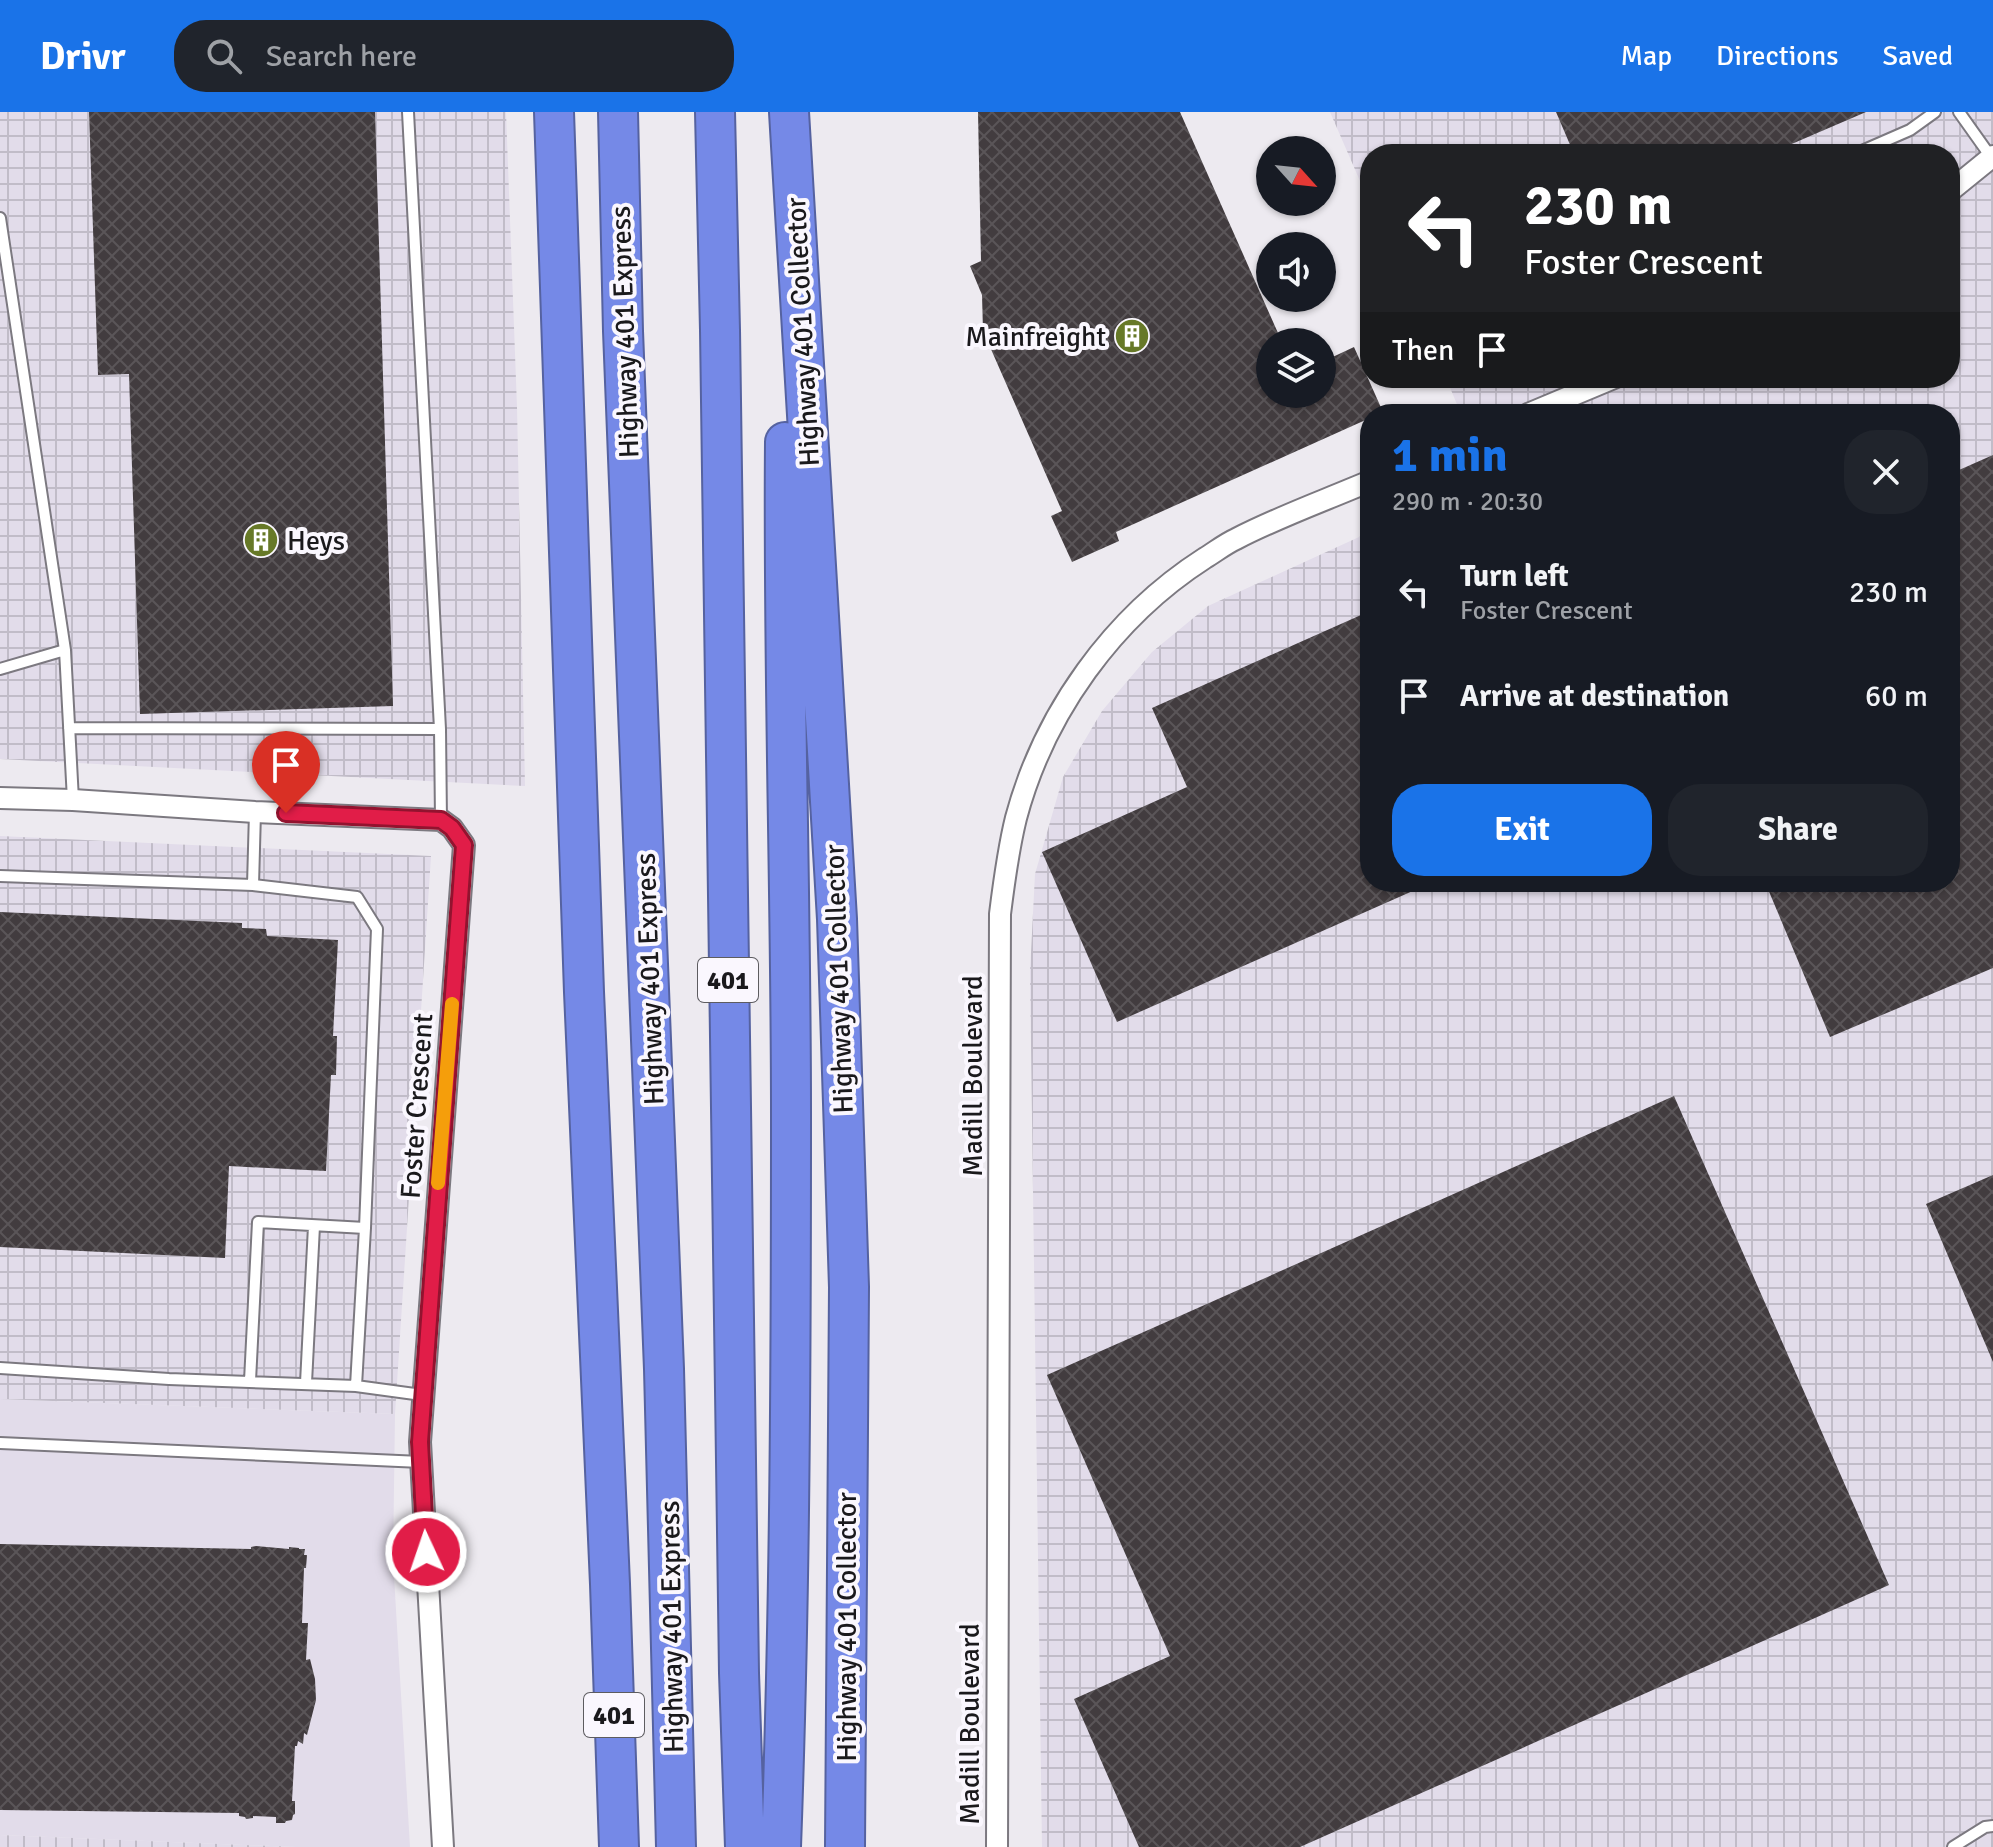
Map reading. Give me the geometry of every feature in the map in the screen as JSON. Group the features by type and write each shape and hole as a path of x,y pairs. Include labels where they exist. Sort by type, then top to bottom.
{"highway":[{"name":"401","path":"554,112 584,992 619,1847"},
{"name":"Highway 401 Express","path":"618,112 623,331 665,1384 676,1847"},
{"name":"401","path":"715,112 739,1657 745,1847"},
{"path":"781,1847 788,1674 791,1127 784,546 788,112"},
{"name":"Highway 401 Collector","path":"788,112 838,951 849,1287 845,1847"}],"street":[{"path":"1960,183 1992,156"},
{"path":"1552,404 1590,388"},
{"name":"Madill Boulevard","path":"997,1847 1000,914 1016,817 1042,748 1077,684 1107,644 1140,608 1177,576 1235,539 1360,485"},
{"path":"0,798 441,820"},
{"name":"Foster Crescent","path":"441,820 452,828 464,845 420,1442 443,1847"}],"lane":[{"path":"408,112 440,729 441,820"},
{"path":"1878,144 1910,130 1935,112"},
{"path":"1959,112 1992,156"},
{"path":"0,218 65,650 73,800"},
{"path":"0,669 65,650"},
{"path":"69,728 440,729"},
{"path":"253,885 255,812"},
{"path":"0,876 253,885 357,897 377,929 356,1386"},
{"path":"250,1381 258,1222 365,1228"},
{"path":"306,1383 314,1226"},
{"path":"0,1368 169,1379 356,1386 422,1395"},
{"path":"0,1443 421,1462"},
{"path":"1953,1847 1985,1827 1993,1826"}],"shaded area":[{"path":"0,112 506,112 517,407 525,786 0,759"},
{"path":"1330,112 1993,112 1993,1847 1042,1847 1030,972 1035,874 1063,777 1102,711 1152,652 1208,606 1360,537 1360,892 1960,892 1960,404 1457,404 1450,388 1960,388 1960,144 1360,144 1360,181"},
{"path":"0,836 431,856 395,1414 0,1399"},
{"path":"0,1399 395,1414 393,1559 410,1847 296,1847 0,1835"},
{"path":"0,1835 296,1847 0,1847"}],"building":[{"name":"Heys","path":"89,112 375,112 393,706 140,714 129,374 98,375"},
{"name":"Mainfreight","path":"978,112 1180,112 1256,283 1256,312 1269,312 1276,328 1256,328 1256,408 1336,408 1336,355 1354,347 1360,360 1360,388 1372,388 1379,404 1360,404 1360,422 1116,532 1119,541 1072,562 1051,516 1062,511 983,331 982,295 970,266 981,261"},
{"path":"1556,112 1866,112 1792,144 1570,144"},
{"path":"1993,455 1993,968 1830,1037 1769,892 1960,892 1960,470"},
{"path":"1360,615 1360,892 1410,892 1117,1022 1042,852 1187,787 1152,708"},
{"path":"0,912 242,923 242,928 266,929 267,936 338,940 333,1036 337,1036 336,1075 331,1075 326,1171 229,1166 225,1258 0,1247"},
{"path":"1674,1096 1889,1585 1300,1847 1139,1847 1074,1699 1170,1656 1047,1375"},
{"path":"1993,1175 1993,1362 1926,1204"},
{"path":"0,1544 305,1549 302,1623 308,1623 306,1660 310,1659 315,1679 316,1700 303,1744 298,1741 295,1746 292,1801 295,1801 295,1814 292,1820 276,1823 276,1817 253,1816 246,1819 239,1813 0,1810"}],"slow traffic":[{"path":"438,1183 452,1004"}],"place":[{"name":"Mainfreight","path":"1132,336"},
{"name":"Heys","path":"261,540"}],"route":[{"path":"286,813 441,820 452,828 464,845 420,1442 426,1552"}]}
